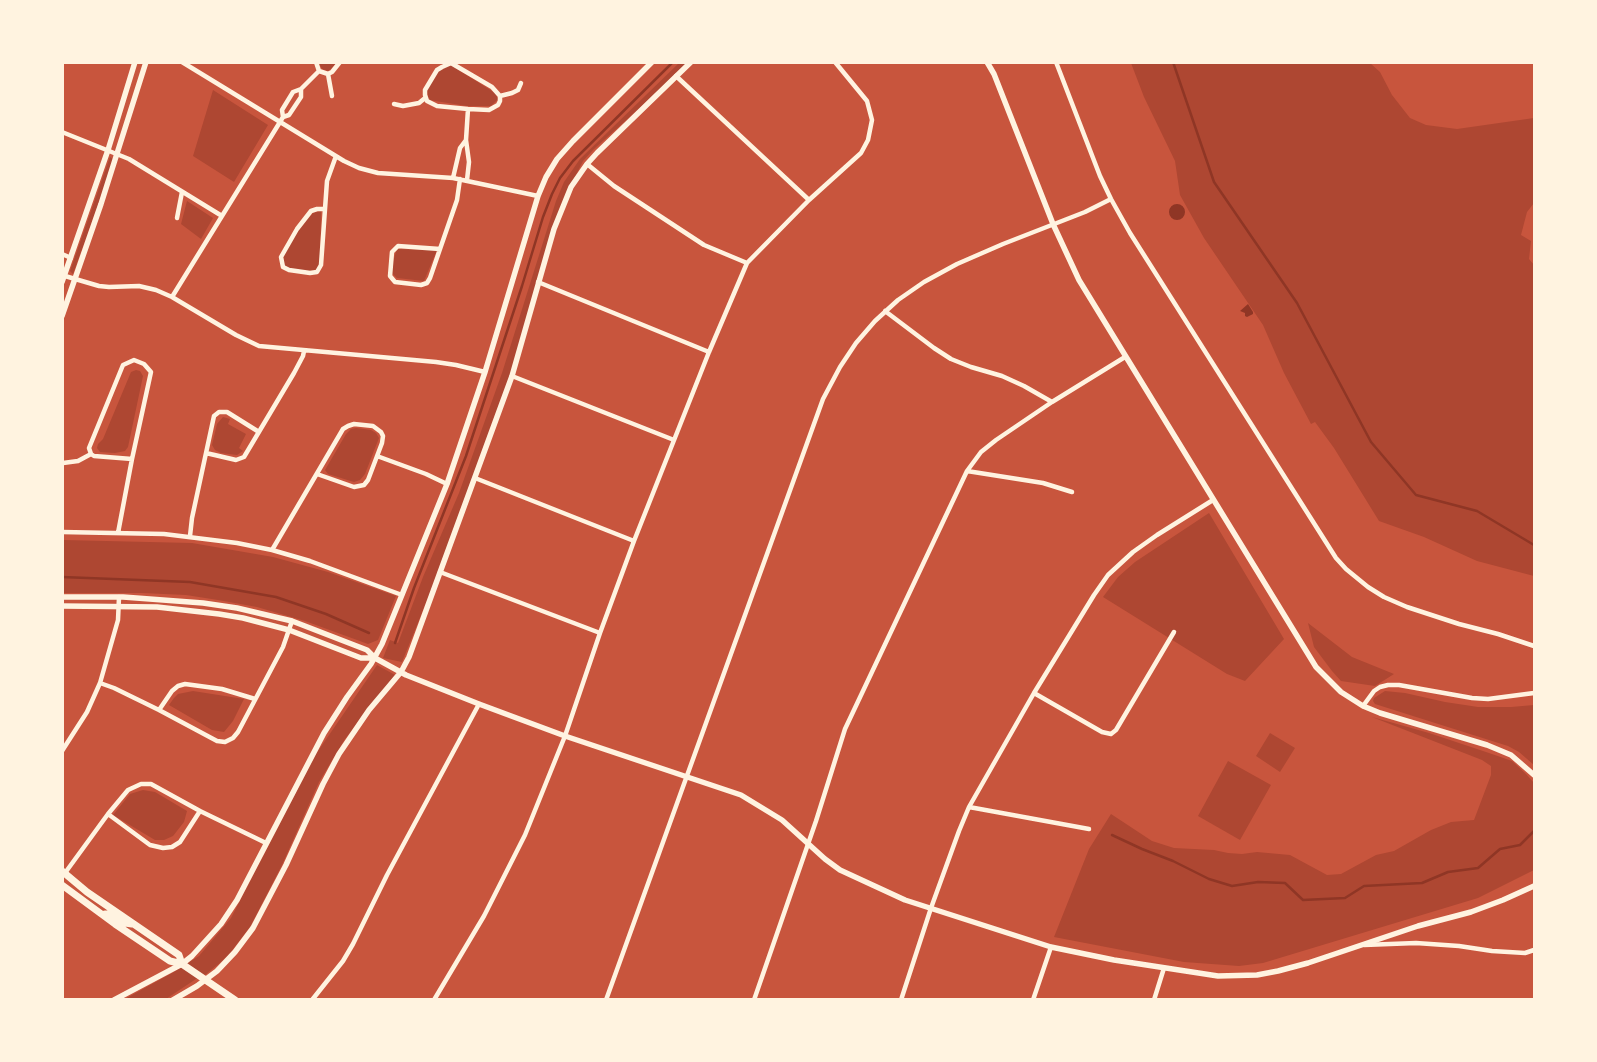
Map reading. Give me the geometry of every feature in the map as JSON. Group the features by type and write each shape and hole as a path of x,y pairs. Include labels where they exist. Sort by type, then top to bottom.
{"main road":[{"path":"64,872 99,900 179,955 182,964"},
{"path":"64,887 170,961 182,964 235,1000"},
{"path":"64,887 76,890 91,900 99,900"},
{"path":"102,914 109,914 125,923 134,924"}],"street":[{"path":"135,62 108,150 64,279 109,287 148,287 172,297 249,342 270,348 436,362 485,372"},
{"path":"62,316 76,280 146,62"},
{"path":"182,62 336,156 359,168 378,173 468,180 538,196"},
{"path":"316,62 319,71"},
{"path":"328,74 336,69 340,62"},
{"path":"114,1000 182,964 211,937 229,912 324,733 343,702 375,658 447,484 485,372 538,196 552,168 565,150 652,62"},
{"path":"173,1000 207,980 230,957 252,928 286,865 323,784 339,754 369,710 401,672 409,657 512,376 538,282 565,200 586,164 692,62"},
{"path":"434,1000 470,942 526,835 565,736 600,632 634,541 709,352 747,263 865,147 872,120 867,101 835,62"},
{"path":"988,62 1053,224 1079,280 1316,667 1341,692 1363,706 1389,716 1487,745 1511,755 1534,775"},
{"path":"1056,62 1100,176 1130,233 1336,558 1376,592 1407,607 1534,646"},
{"path":"446,63 451,63 485,82 500,96 500,101 495,108 489,110 468,109 430,104 425,98 425,90 437,70 446,63"},
{"path":"319,71 328,74"},
{"path":"172,297 283,117 282,110 293,92 301,89 319,71"},
{"path":"328,74 332,96"},
{"path":"676,76 809,200"},
{"path":"500,96 518,90 521,83"},
{"path":"283,117 289,115 301,96 301,89"},
{"path":"394,104 403,106 419,103 425,98"},
{"path":"468,109 466,140 470,162 468,180"},
{"path":"62,132 129,159 222,216"},
{"path":"453,178 460,148 466,140"},
{"path":"324,209 317,208 311,211 297,229 281,257 283,267 289,270 310,273 317,272 321,265 327,180 336,156"},
{"path":"586,164 614,186 704,245 747,263"},
{"path":"440,249 398,246 392,252 390,276 396,282 422,286 430,278 457,200 460,179"},
{"path":"177,218 182,192"},
{"path":"606,1000 824,399 834,377 865,332 885,311 910,290 932,277 1003,244 1085,212 1111,199"},
{"path":"62,254 71,258"},
{"path":"538,282 709,352"},
{"path":"885,311 951,359 1002,376 1052,402"},
{"path":"206,453 240,460 246,455 294,373 304,350"},
{"path":"754,1000 845,729 968,472 975,460 988,446 1052,402 1125,357"},
{"path":"91,454 90,446 123,365 130,361 138,361 144,364 150,372 118,533"},
{"path":"512,376 674,440"},
{"path":"190,536 215,415 219,412 227,412 259,432"},
{"path":"272,550 341,432 350,425 373,426 380,430 383,440 366,482 360,487 354,487 317,474"},
{"path":"63,463 78,461 91,454 94,456 132,458"},
{"path":"377,456 447,484"},
{"path":"968,472 1043,483 1072,492"},
{"path":"475,478 634,541"},
{"path":"901,1000 931,908 969,807 1034,693 1094,595 1108,575 1133,552 1213,500"},
{"path":"62,532 190,536 237,543 272,550 310,561 402,595"},
{"path":"440,572 600,632"},
{"path":"62,597 119,597 203,603 237,608 292,621 367,650 375,658 401,672 480,704 565,736 740,795 782,820 825,859 847,873 905,900 1051,947 1218,976 1257,975 1278,972 1418,926 1471,912 1534,886"},
{"path":"62,751 87,712 100,683 118,620 119,597"},
{"path":"62,606 157,607 195,610 243,618 289,630 362,658 375,658"},
{"path":"100,683 159,710 217,741 226,742 236,735 283,647 292,621"},
{"path":"1034,693 1102,732 1111,734 1116,730 1174,632"},
{"path":"159,710 172,691 178,686 185,684 222,690 254,699"},
{"path":"1363,706 1374,691 1388,685 1399,685 1488,699 1534,694"},
{"path":"312,1000 353,944 387,875 480,704"},
{"path":"64,872 108,814 128,790 136,785 151,784 200,811 266,843"},
{"path":"969,807 1089,829"},
{"path":"108,814 150,844 163,848 172,847 180,842 200,811"},
{"path":"1360,945 1416,943 1525,953 1534,950"},
{"path":"1033,1000 1051,947"},
{"path":"1154,1000 1164,968"}],"shaded area":[{"path":"319,63 336,63 328,71 322,69"},
{"path":"679,63 690,63 594,149 583,161 564,199 510,376 439,571 402,662 383,658 390,640 398,643 423,577 459,493 502,373 556,201 564,182 580,159"},
{"path":"1131,63 1370,63 1380,72 1392,95 1410,118 1426,125 1457,129 1534,118 1534,203 1527,212 1521,235 1531,241 1529,259 1534,265 1534,576 1477,561 1424,537 1379,521 1334,448 1315,422 1311,424 1284,373 1263,325 1204,238 1180,195 1175,161 1144,97"},
{"path":"451,65 495,93 498,99 491,106 467,106 429,100 426,89 441,68"},
{"path":"213,90 268,125 234,182 193,156"},
{"path":"110,157 113,159 102,194 73,274 70,271"},
{"path":"187,201 213,218 201,239 181,224"},
{"path":"1177,204 1185,212 1177,220 1169,212"},
{"path":"321,211 320,267 310,273 284,267 283,255 297,231 313,213"},
{"path":"397,249 437,250 424,281 397,278 390,271"},
{"path":"1248,304 1253,314 1247,317 1245,313 1240,311"},
{"path":"140,371 143,376 128,447 125,451 115,453 100,452 97,448 98,444 103,439 131,372"},
{"path":"223,417 230,419 228,424 246,434 239,448 243,451 237,455 221,453 215,450 212,445 217,424"},
{"path":"351,429 371,430 379,438 365,474 360,480 354,482 328,474 325,470 346,434"},
{"path":"1209,513 1284,639 1245,681 1227,674 1103,597 1118,577 1135,562"},
{"path":"63,540 192,543 273,557 328,572 396,596 378,640 368,644 305,621 257,607 218,600 186,595 142,593 63,593"},
{"path":"1308,623 1352,657 1394,674 1375,686 1341,681 1314,647"},
{"path":"377,665 395,675 345,739 319,782 282,865 250,927 227,957 205,975 166,999 123,1000 199,956 231,918 316,754"},
{"path":"193,691 244,699 233,721 224,732 212,730 169,705 178,694"},
{"path":"1385,691 1478,707 1534,705 1534,765 1519,752 1508,746 1375,704 1374,698"},
{"path":"1372,717 1429,733 1512,761 1526,774 1534,783 1534,870 1478,898 1263,963 1239,966 1184,962 1054,937 1089,849 1111,814 1152,841 1174,848 1214,850 1242,854 1257,852 1290,855 1327,875 1341,874 1376,855 1394,851 1431,830 1451,822 1474,820 1491,775 1491,766 1482,760"},
{"path":"1270,733 1295,748 1280,772 1256,756"},
{"path":"1228,761 1271,785 1240,840 1198,816"},
{"path":"143,790 155,792 187,811 184,822 173,836 164,840 155,840 113,815 130,794"}],"waterway":[{"path":"395,643 414,588 466,456 552,194 560,178 573,161 673,62"},
{"path":"1173,62 1214,182 1297,303 1371,442 1416,495 1477,511 1534,545"},
{"path":"62,577 190,582 276,597 326,614 369,633"},
{"path":"1112,835 1173,861 1209,879 1232,886 1258,882 1285,883 1303,900 1345,898 1364,886 1422,883 1448,872 1478,868 1500,849 1520,845 1534,831"}]}
